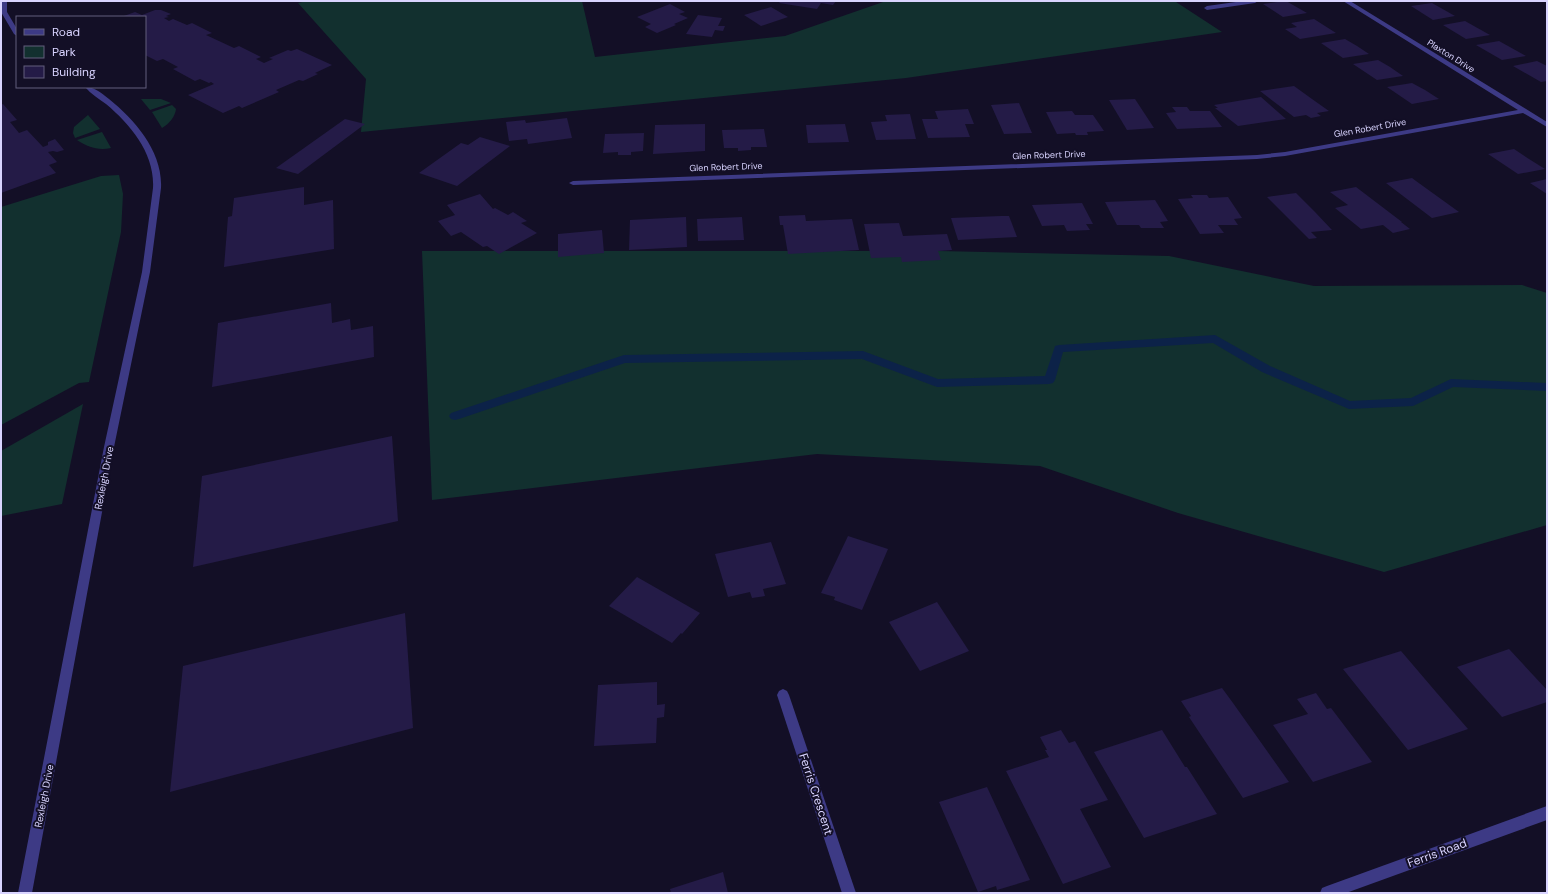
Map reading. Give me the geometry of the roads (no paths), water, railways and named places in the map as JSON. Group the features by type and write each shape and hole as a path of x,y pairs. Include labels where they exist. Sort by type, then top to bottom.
{"street":[{"path":"4,1 4,12 16,32"},
{"path":"1207,8 1255,1"},
{"name":"Plaxton Drive","path":"1346,1 1547,125"},
{"name":"Rexleigh Drive","path":"26,893 122,384 152,240 157,173 152,155 127,120 106,100 89,88"},
{"name":"Glen Robert Drive","path":"573,183 1257,157 1285,154 1523,111"},
{"name":"Ferris Crescent","path":"783,695 849,893"},
{"name":"Ferris Road","path":"1327,893 1547,813"}],"waterway":[{"path":"455,416 624,359 863,355 937,383 1049,380 1059,349 1215,339 1266,369 1349,405 1413,402 1451,383 1547,387"}]}
